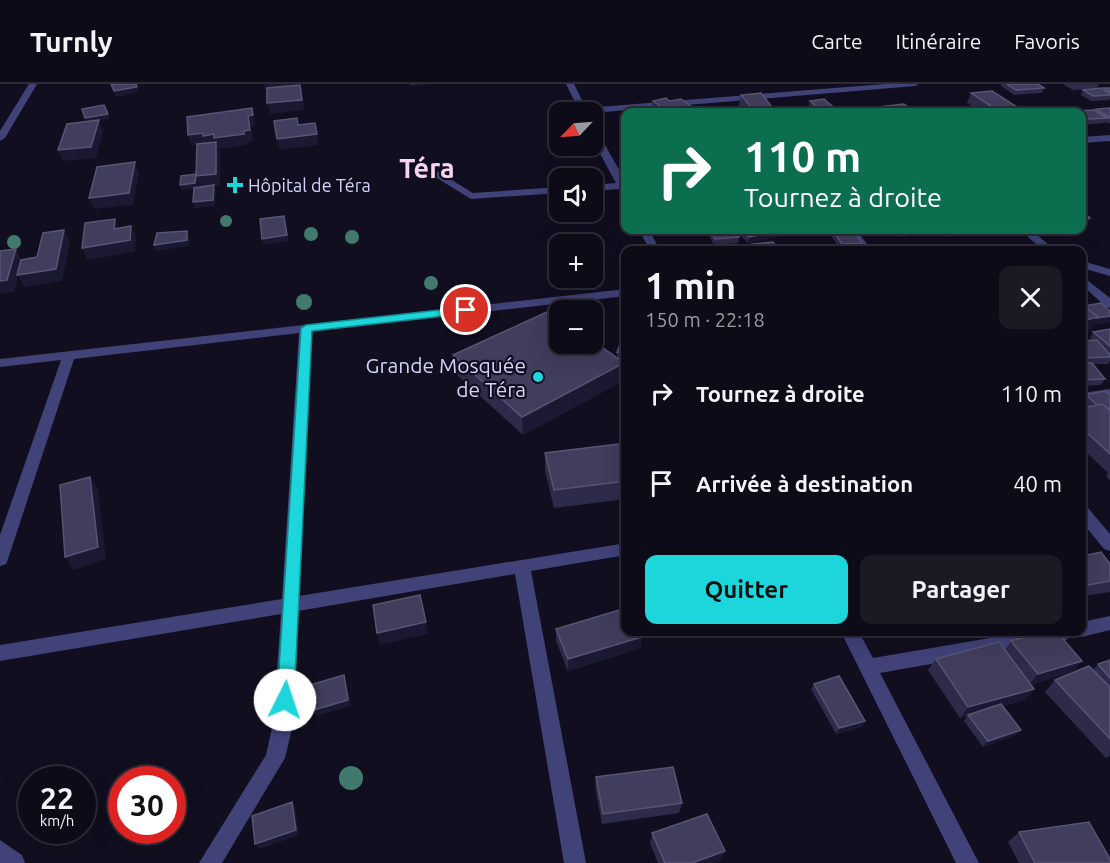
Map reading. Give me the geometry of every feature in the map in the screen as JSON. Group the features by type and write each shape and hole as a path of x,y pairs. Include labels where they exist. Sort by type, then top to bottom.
{"street":[{"path":"2,133 33,84"},
{"path":"570,84 579,102"},
{"path":"627,108 915,84"},
{"path":"713,100 724,108"},
{"path":"603,110 621,109"},
{"path":"1086,140 1110,138"},
{"path":"603,149 621,182"},
{"path":"427,168 471,196 549,191"},
{"path":"603,188 621,188"},
{"path":"854,234 864,246"},
{"path":"1030,234 1044,246"},
{"path":"1086,265 1110,273"},
{"path":"1086,283 1110,304"},
{"path":"0,363 621,293"},
{"path":"210,863 276,758 283,724 292,605 306,328"},
{"path":"0,559 69,355"},
{"path":"1086,396 1110,393"},
{"path":"1086,517 1110,545"},
{"path":"0,653 621,550"},
{"path":"522,567 575,863"},
{"path":"1086,627 1110,623"},
{"path":"852,636 968,863"},
{"path":"868,668 1043,636"},
{"path":"0,851 14,863"}],"building":[{"path":"111,84 136,84 137,87 114,91"},
{"path":"1007,84 1038,84 1044,88 1016,90"},
{"path":"300,85 302,100 267,103 267,88"},
{"path":"1101,88 1110,95 1093,96 1083,90"},
{"path":"992,91 1019,108 994,108 971,93"},
{"path":"761,93 773,108 752,108 741,95"},
{"path":"666,98 670,101 681,99 693,108 663,108 653,101"},
{"path":"824,99 834,108 818,108 810,101"},
{"path":"904,104 910,108 879,108"},
{"path":"104,105 108,114 85,118 82,109"},
{"path":"252,108 253,115 248,116 250,130 244,131 244,134 214,138 214,134 188,135 187,117"},
{"path":"1110,108 1110,118 1096,109"},
{"path":"1086,110 1094,110 1107,118 1086,119"},
{"path":"297,118 298,125 315,123 317,134 277,139 274,121"},
{"path":"99,120 91,147 58,150 67,124"},
{"path":"216,142 216,174 196,176 197,144"},
{"path":"135,162 129,193 89,198 97,167"},
{"path":"196,174 195,183 180,185 181,176"},
{"path":"214,185 213,200 193,202 194,188"},
{"path":"284,216 287,235 262,239 260,219"},
{"path":"115,219 114,229 131,226 130,240 82,248 85,223"},
{"path":"64,230 56,269 17,275 21,260 37,257 43,233"},
{"path":"187,231 187,240 154,245 157,233"},
{"path":"712,234 737,234 739,237 715,239"},
{"path":"746,234 764,234 749,237"},
{"path":"835,234 856,234 862,243 842,244"},
{"path":"773,242 776,246 754,246 752,244"},
{"path":"16,249 7,280 0,281 0,251"},
{"path":"1101,303 1110,311 1110,316 1097,318 1086,306"},
{"path":"1086,307 1098,317 1086,320"},
{"name":"Grande Mosquée de Téra","path":"549,311 549,354 603,354 603,348 621,361 621,365 522,417 453,355"},
{"path":"1110,329 1110,346 1093,332"},
{"path":"1097,340 1110,357 1086,358 1086,341"},
{"path":"1086,363 1092,363 1105,379 1086,380"},
{"path":"1105,391 1110,395 1110,410 1102,404 1097,405 1086,395"},
{"path":"1102,404 1110,411 1110,454 1086,432 1086,407"},
{"path":"621,444 621,482 554,490 545,453"},
{"path":"90,477 98,547 65,557 60,485"},
{"path":"1101,552 1110,564 1110,581 1086,585 1086,555"},
{"path":"420,595 426,622 377,633 373,605"},
{"path":"621,610 621,636 642,637 568,659 556,629"},
{"path":"1029,636 1060,636 1082,661 1038,674 1011,641"},
{"path":"999,642 1034,689 968,707 936,659"},
{"path":"1110,660 1110,678 1098,664"},
{"path":"1089,666 1110,687 1110,739 1055,680"},
{"path":"344,675 348,700 314,710 310,685"},
{"path":"839,676 865,721 839,728 814,684"},
{"path":"1001,704 1021,730 988,741 968,715"},
{"path":"673,767 682,803 603,814 596,777"},
{"path":"292,802 296,830 255,844 252,816"},
{"path":"707,814 725,851 692,863 665,863 652,833"},
{"path":"1089,822 1110,859 1110,863 1035,863 1019,832"}],"place":[{"name":"Hôpital de Téra","path":"235,185"},
{"name":"Grande Mosquée de Téra","path":"538,377"}],"district":[{"name":"Téra","path":"427,168"}],"route":[{"path":"285,700 306,328 466,310"}]}
